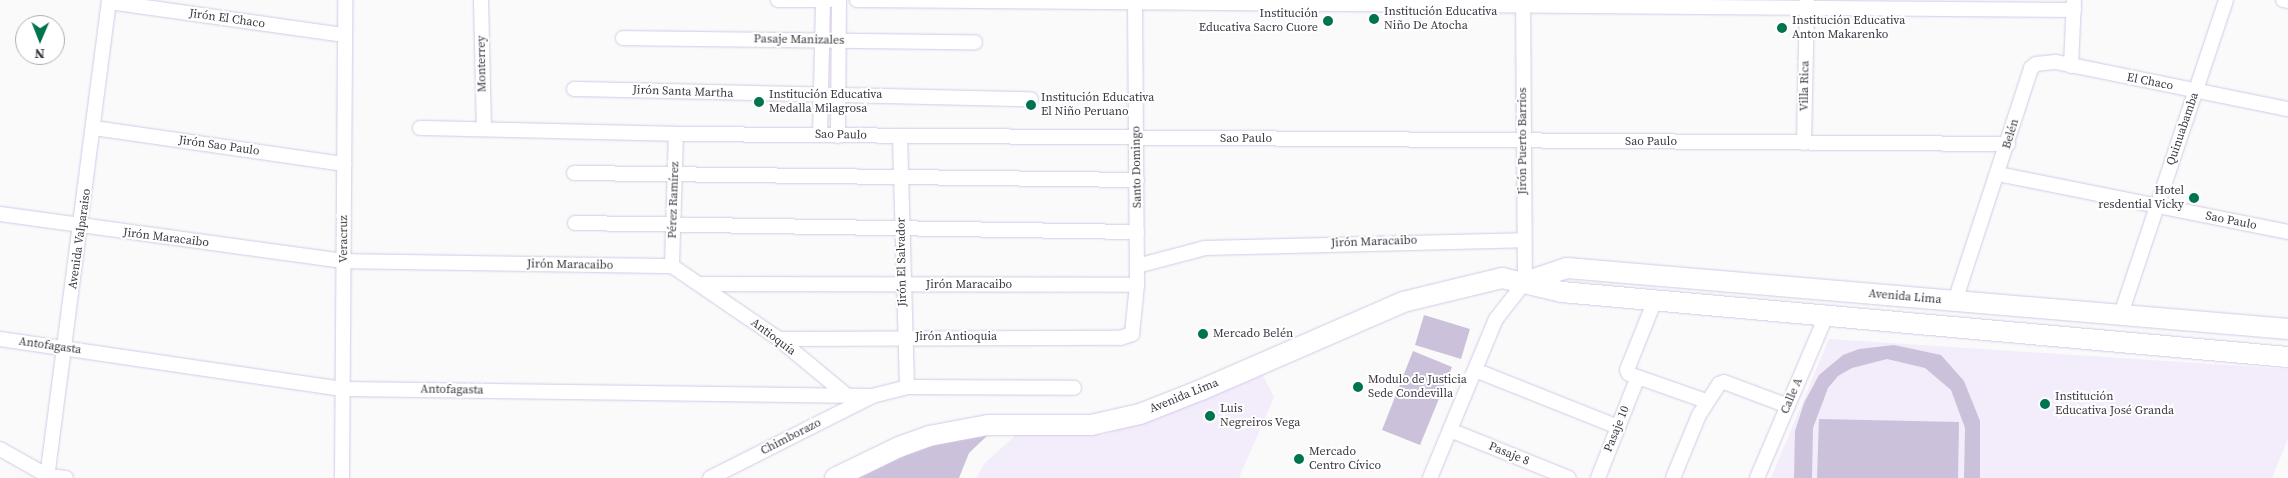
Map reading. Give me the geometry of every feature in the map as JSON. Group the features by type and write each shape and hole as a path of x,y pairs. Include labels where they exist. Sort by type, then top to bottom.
{"main road":[{"name":"Avenida Lima","path":"1525,282 1567,268 2288,329"},
{"name":"Avenida Lima","path":"835,478 899,447 929,436 988,425 1091,425 1140,414 1201,390 1403,302 1502,278 1562,292 1827,314 2288,357"}],"street":[{"name":"Veracruz","path":"342,478 345,0"},
{"name":"Monterrey","path":"481,0 484,129"},
{"path":"778,0 838,0 838,136"},
{"path":"820,135 823,0"},
{"path":"857,0 2074,5 2071,66"},
{"name":"Quinuabamba","path":"2121,314 2226,0"},
{"path":"2283,0 2288,1"},
{"name":"Jirón El Chaco","path":"109,1 345,35"},
{"name":"Avenida Valparaiso","path":"48,477 82,227 109,1"},
{"name":"Santo Domingo","path":"1132,334 1137,285 1138,232 1135,1"},
{"name":"Jirón Puerto Barrios","path":"1523,2 1522,141 1525,282"},
{"name":"Villa Rica","path":"1804,143 1807,4"},
{"name":"Pasaje Manizales","path":"623,38 975,42"},
{"name":"Belén","path":"1955,302 2008,144 2031,68 2044,61 2071,66"},
{"name":"El Chaco","path":"2071,66 2288,109"},
{"name":"Jirón Santa Martha","path":"574,89 838,97 1032,99"},
{"name":"Jirón Sao Paulo","path":"94,128 344,164"},
{"name":"Sao Paulo","path":"420,128 838,136 2008,144"},
{"name":"Pérez Ramírez","path":"672,266 676,134"},
{"name":"Jirón El Salvador","path":"900,136 903,337 907,387"},
{"path":"574,173 901,174 1137,180"},
{"name":"Sao Paulo","path":"1998,174 2288,232"},
{"name":"Jirón Maracaibo","path":"0,214 82,227 344,261 672,266"},
{"path":"575,223 1138,232"},
{"name":"Jirón Maracaibo","path":"1137,266 1205,248 1524,240"},
{"path":"672,266 700,284"},
{"path":"1431,469 1450,430 1496,319 1525,282"},
{"name":"Jirón Maracaibo","path":"700,284 1137,285"},
{"name":"Antioquía","path":"700,284 779,340 844,393"},
{"path":"1655,300 1627,370 1637,379 1706,400"},
{"name":"Calle A","path":"1757,478 1827,314"},
{"name":"Jirón Antioquia","path":"779,340 903,337 1120,338 1132,334"},
{"name":"Antofagasta","path":"0,339 344,388 844,393 872,396 907,387 1074,388"},
{"path":"1475,370 1618,426"},
{"name":"Pasaje 10","path":"1598,478 1637,379"},
{"path":"1673,478 1706,400 1714,387 1724,382 1788,406"},
{"name":"Chimborazo","path":"710,478 872,396"},
{"name":"Pasaje 8","path":"1450,430 1569,478"},
{"path":"0,449 48,477 66,478"}],"shaded area":[{"path":"1424,315 1470,329 1461,359 1415,345"},
{"name":"Institución Educativa José Granda","path":"1829,339 2288,369 2288,439 2272,478 1771,478"},
{"path":"1894,345 1941,355 1964,381 1980,421 1980,478 1964,478 1965,428 1951,390 1925,368 1887,359 1852,368 1838,376 1828,388 1813,428 1812,478 1794,478 1795,431 1804,403 1819,375 1843,355 1859,349"},
{"path":"1413,351 1452,367 1420,445 1382,430"},
{"name":"Luis Negreiros Vega","path":"1263,375 1274,397 1239,478 976,478 985,463 1016,435 1103,435"},
{"path":"1819,419 1959,422 1958,478 1817,478"},
{"path":"989,434 969,453 959,478 843,478 916,444"}],"place":[{"name":"Institución Educativa Niño De Atocha","path":"1374,19"},
{"name":"Institución Educativa Sacro Cuore","path":"1328,21"},
{"name":"Institución Educativa Anton Makarenko","path":"1782,28"},
{"name":"Institución Educativa Medalla Milagrosa","path":"759,102"},
{"name":"Institución Educativa El Niño Peruano","path":"1031,105"},
{"name":"Hotel resdential Vicky","path":"2194,198"},
{"name":"Mercado Belén","path":"1203,334"},
{"name":"Modulo de Justicia Sede Condevilla","path":"1358,387"},
{"name":"Institución Educativa José Granda","path":"2045,404"},
{"name":"Luis Negreiros Vega","path":"1210,416"},
{"name":"Mercado Centro Cívico","path":"1299,459"}]}
